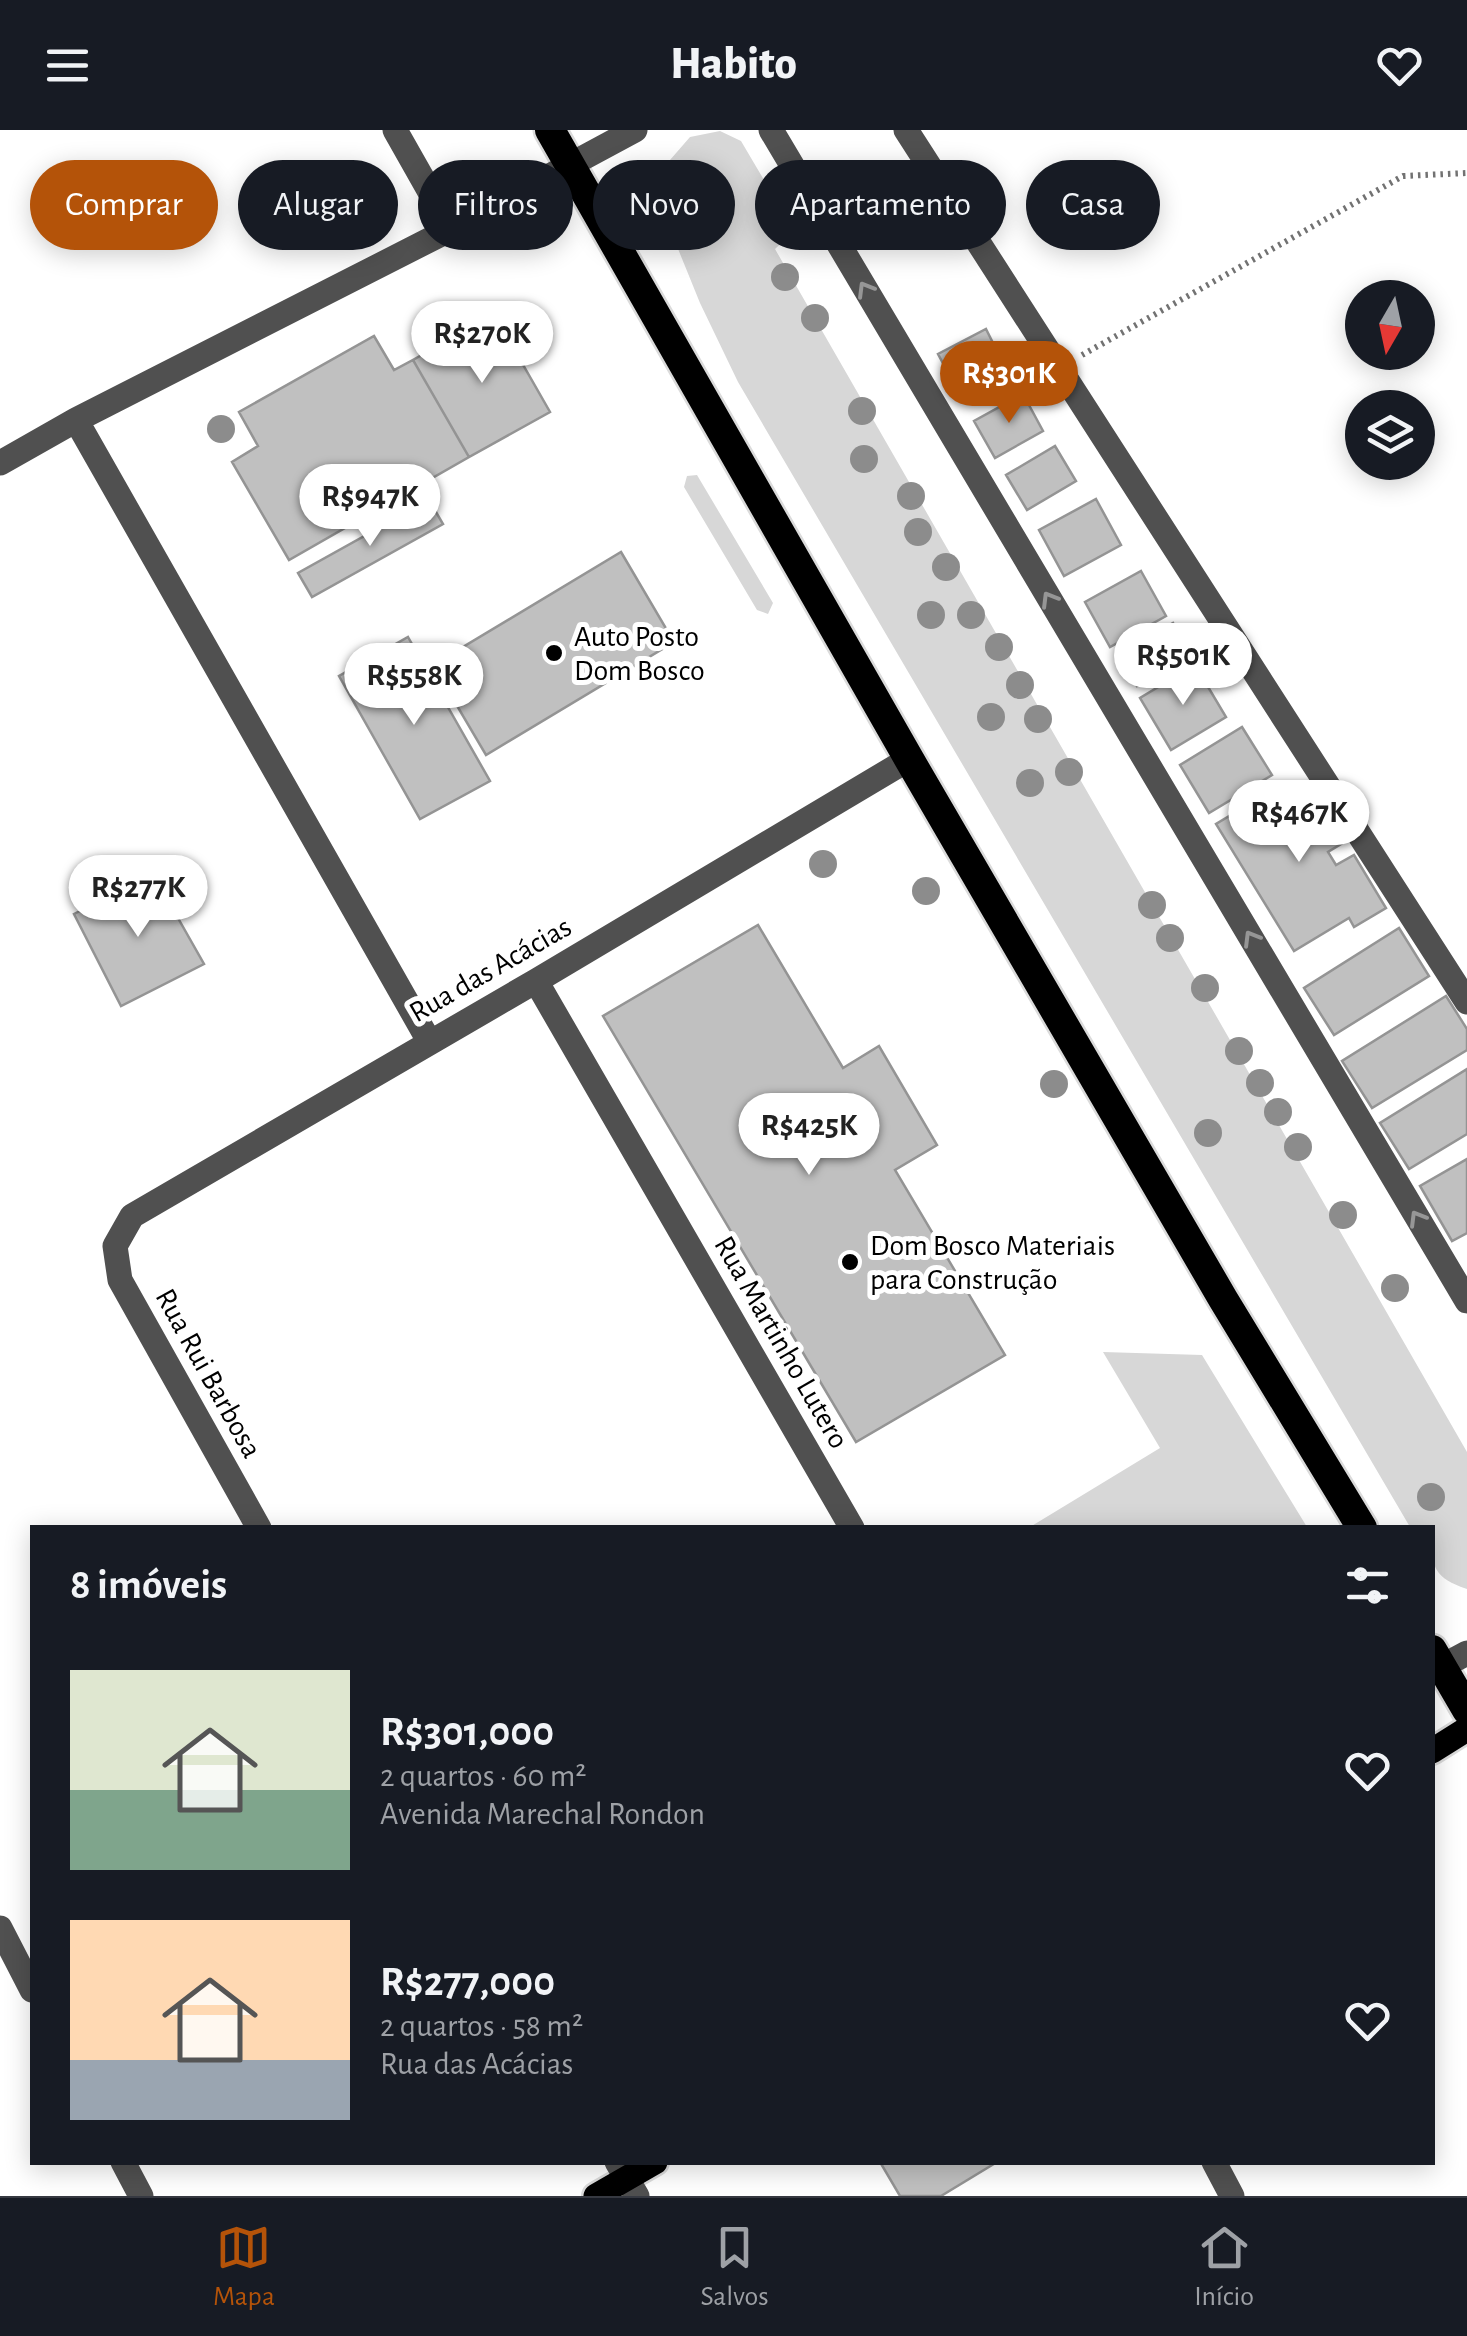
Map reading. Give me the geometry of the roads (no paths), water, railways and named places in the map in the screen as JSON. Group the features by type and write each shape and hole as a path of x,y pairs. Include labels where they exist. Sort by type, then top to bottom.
{"highway":[{"path":"550,130 566,160"},
{"path":"573,172 1223,1299 1360,1525"},
{"path":"1443,1660 1467,1710"}],"main road":[{"path":"1435,1749 1467,1730"},
{"path":"596,2196 650,2165"}],"street":[{"path":"395,130 418,171"},
{"path":"573,163 635,130"},
{"path":"771,130 1467,1301"},
{"path":"906,130 1467,1002"},
{"path":"0,463 76,420 418,246"},
{"path":"76,420 429,1041"},
{"name":"Rua das Acácias","path":"115,1246 132,1216 909,759"},
{"name":"Rua Martinho Lutero","path":"536,981 850,1525"},
{"name":"Rua Rui Barbosa","path":"115,1246 120,1280 257,1525"},
{"path":"0,1928 30,1986"},
{"path":"124,2165 140,2196"},
{"path":"1216,2165 1232,2196"}],"place":[{"name":"Auto Posto Dom Bosco","path":"554,653"},
{"name":"Dom Bosco Materiais para Construção","path":"850,1262"}]}
